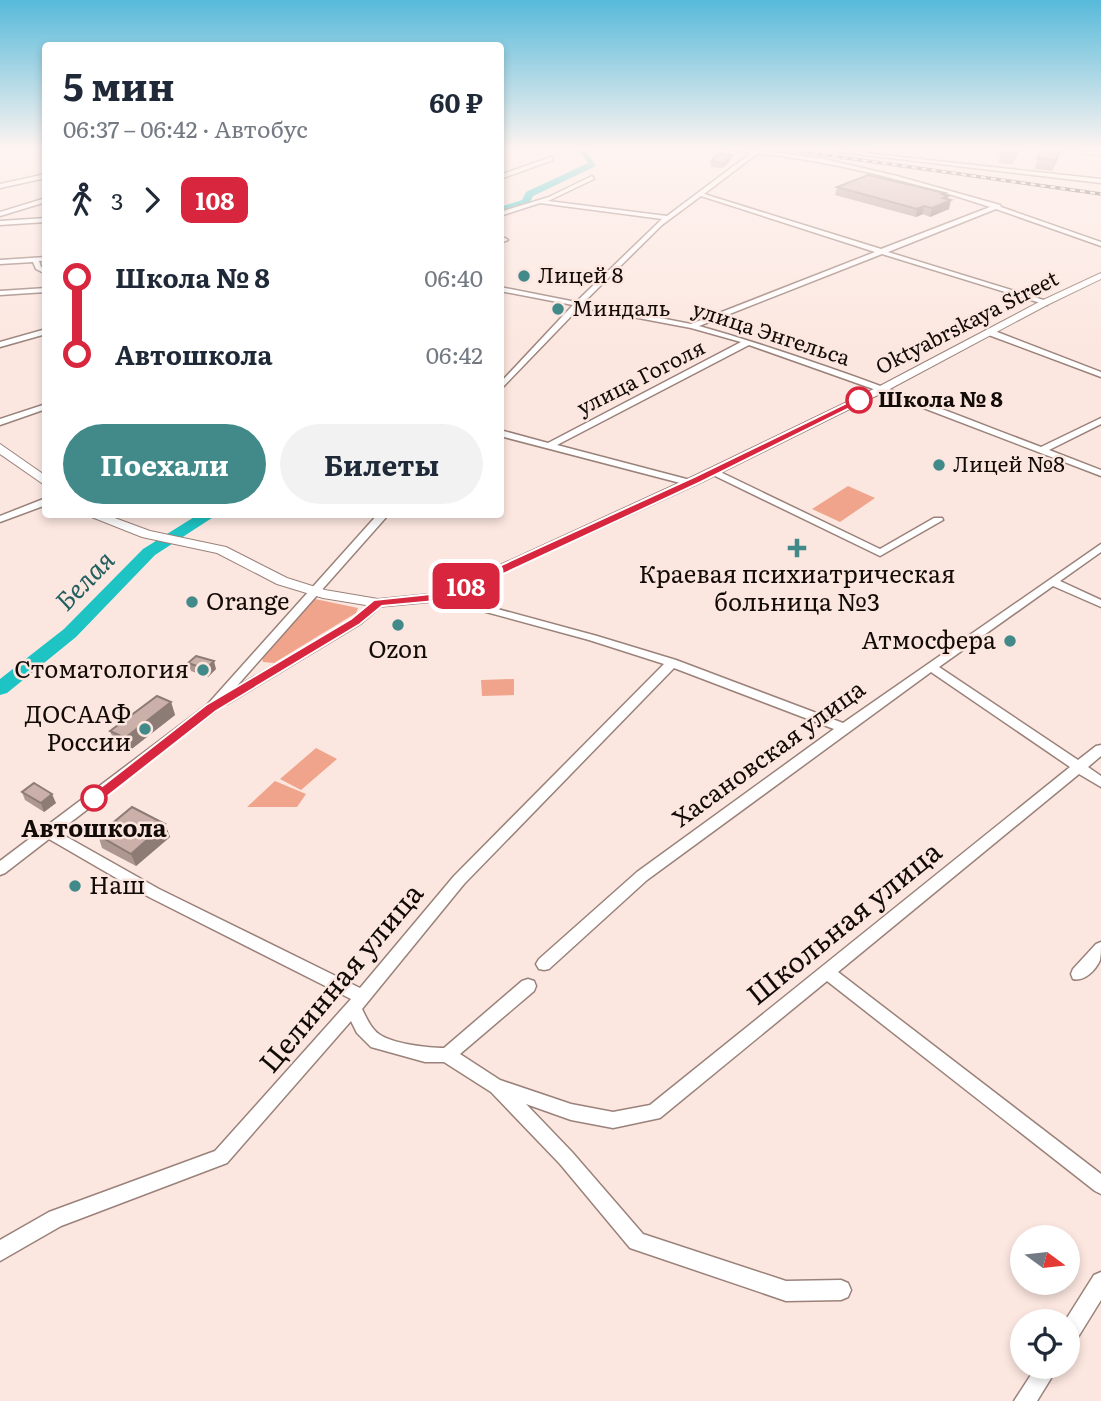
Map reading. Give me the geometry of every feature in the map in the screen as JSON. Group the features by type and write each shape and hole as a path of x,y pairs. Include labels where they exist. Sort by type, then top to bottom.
{"main road":[{"name":"Oktyabrskaya Street","path":"101,518 147,534 221,550 282,581 313,591 378,603 442,597 691,482 881,389 1101,276"},
{"path":"0,448 42,478"}],"street":[{"path":"638,214 667,218"},
{"path":"504,384 580,302 672,214"},
{"path":"763,214 1044,303"},
{"name":"улица Гоголя","path":"692,326 976,214"},
{"path":"1021,214 1101,244"},
{"path":"0,223 42,220"},
{"path":"35,259 38,268 42,270"},
{"path":"0,262 42,259"},
{"path":"0,293 42,290"},
{"name":"улица Энгельса","path":"504,290 580,302 692,326 748,342 1043,449 1101,473"},
{"path":"0,345 42,332"},
{"path":"989,332 1101,375"},
{"name":"улица Гоголя","path":"550,445 748,342"},
{"path":"0,422 42,407"},
{"path":"1043,449 1101,421"},
{"path":"504,434 691,482"},
{"path":"713,471 880,553 938,520"},
{"path":"0,519 42,503"},
{"path":"211,708 380,518"},
{"name":"Хасановская улица","path":"544,964 642,876 1101,547"},
{"path":"1054,582 1101,604"},
{"path":"442,597 593,638 672,663 845,728"},
{"path":"0,869 211,708 356,622 378,603"},
{"name":"Целинная улица","path":"0,1251 56,1219 221,1157 357,1003 459,880 672,663"},
{"path":"931,667 1101,782"},
{"name":"Школьная улица","path":"495,1086 571,1112 613,1120 654,1112 1101,749"},
{"path":"49,833 357,1003 363,1028 377,1042 425,1055 447,1055 495,1086 566,1158 637,1241 786,1291 841,1290"},
{"path":"1079,974 1101,948"},
{"path":"826,971 1101,1185"},
{"path":"447,1055 528,986"},
{"path":"1080,1316 1101,1282"},
{"path":"1024,1401 1040,1379"}],"shaded area":[{"path":"848,486 875,498 840,522 812,509"},
{"path":"315,599 358,608 356,613 274,663 263,662 262,658"},
{"path":"514,679 514,695 482,696 481,680"},
{"path":"316,748 337,759 301,790 280,779"},
{"path":"275,781 306,794 297,807 247,807"}],"building":[{"path":"196,656 214,661 206,669 188,663"},
{"path":"157,696 171,702 125,738 110,731"},
{"path":"34,783 52,794 41,803 22,792"},
{"path":"132,807 165,824 131,854 98,835"}],"waterway":[{"name":"Белая","path":"0,689 70,633 149,552 204,518"}],"bus line":[{"name":"108","path":"94,798 211,708 257,678 356,622 378,603 442,597 698,480 859,400"}],"place":[{"name":"Лицей 8","path":"524,276"},
{"name":"Миндаль","path":"558,309"},
{"name":"Школа № 8","path":"859,400"},
{"name":"Лицей №8","path":"939,465"},
{"name":"Краевая психиатрическая больница №3","path":"797,548"},
{"name":"Orange","path":"192,602"},
{"name":"Ozon","path":"398,625"},
{"name":"Атмосфера","path":"1010,641"},
{"name":"Стоматология","path":"203,670"},
{"name":"ДОСААФ России","path":"145,729"},
{"name":"Автошкола","path":"94,798"},
{"name":"Наш","path":"75,886"}]}
